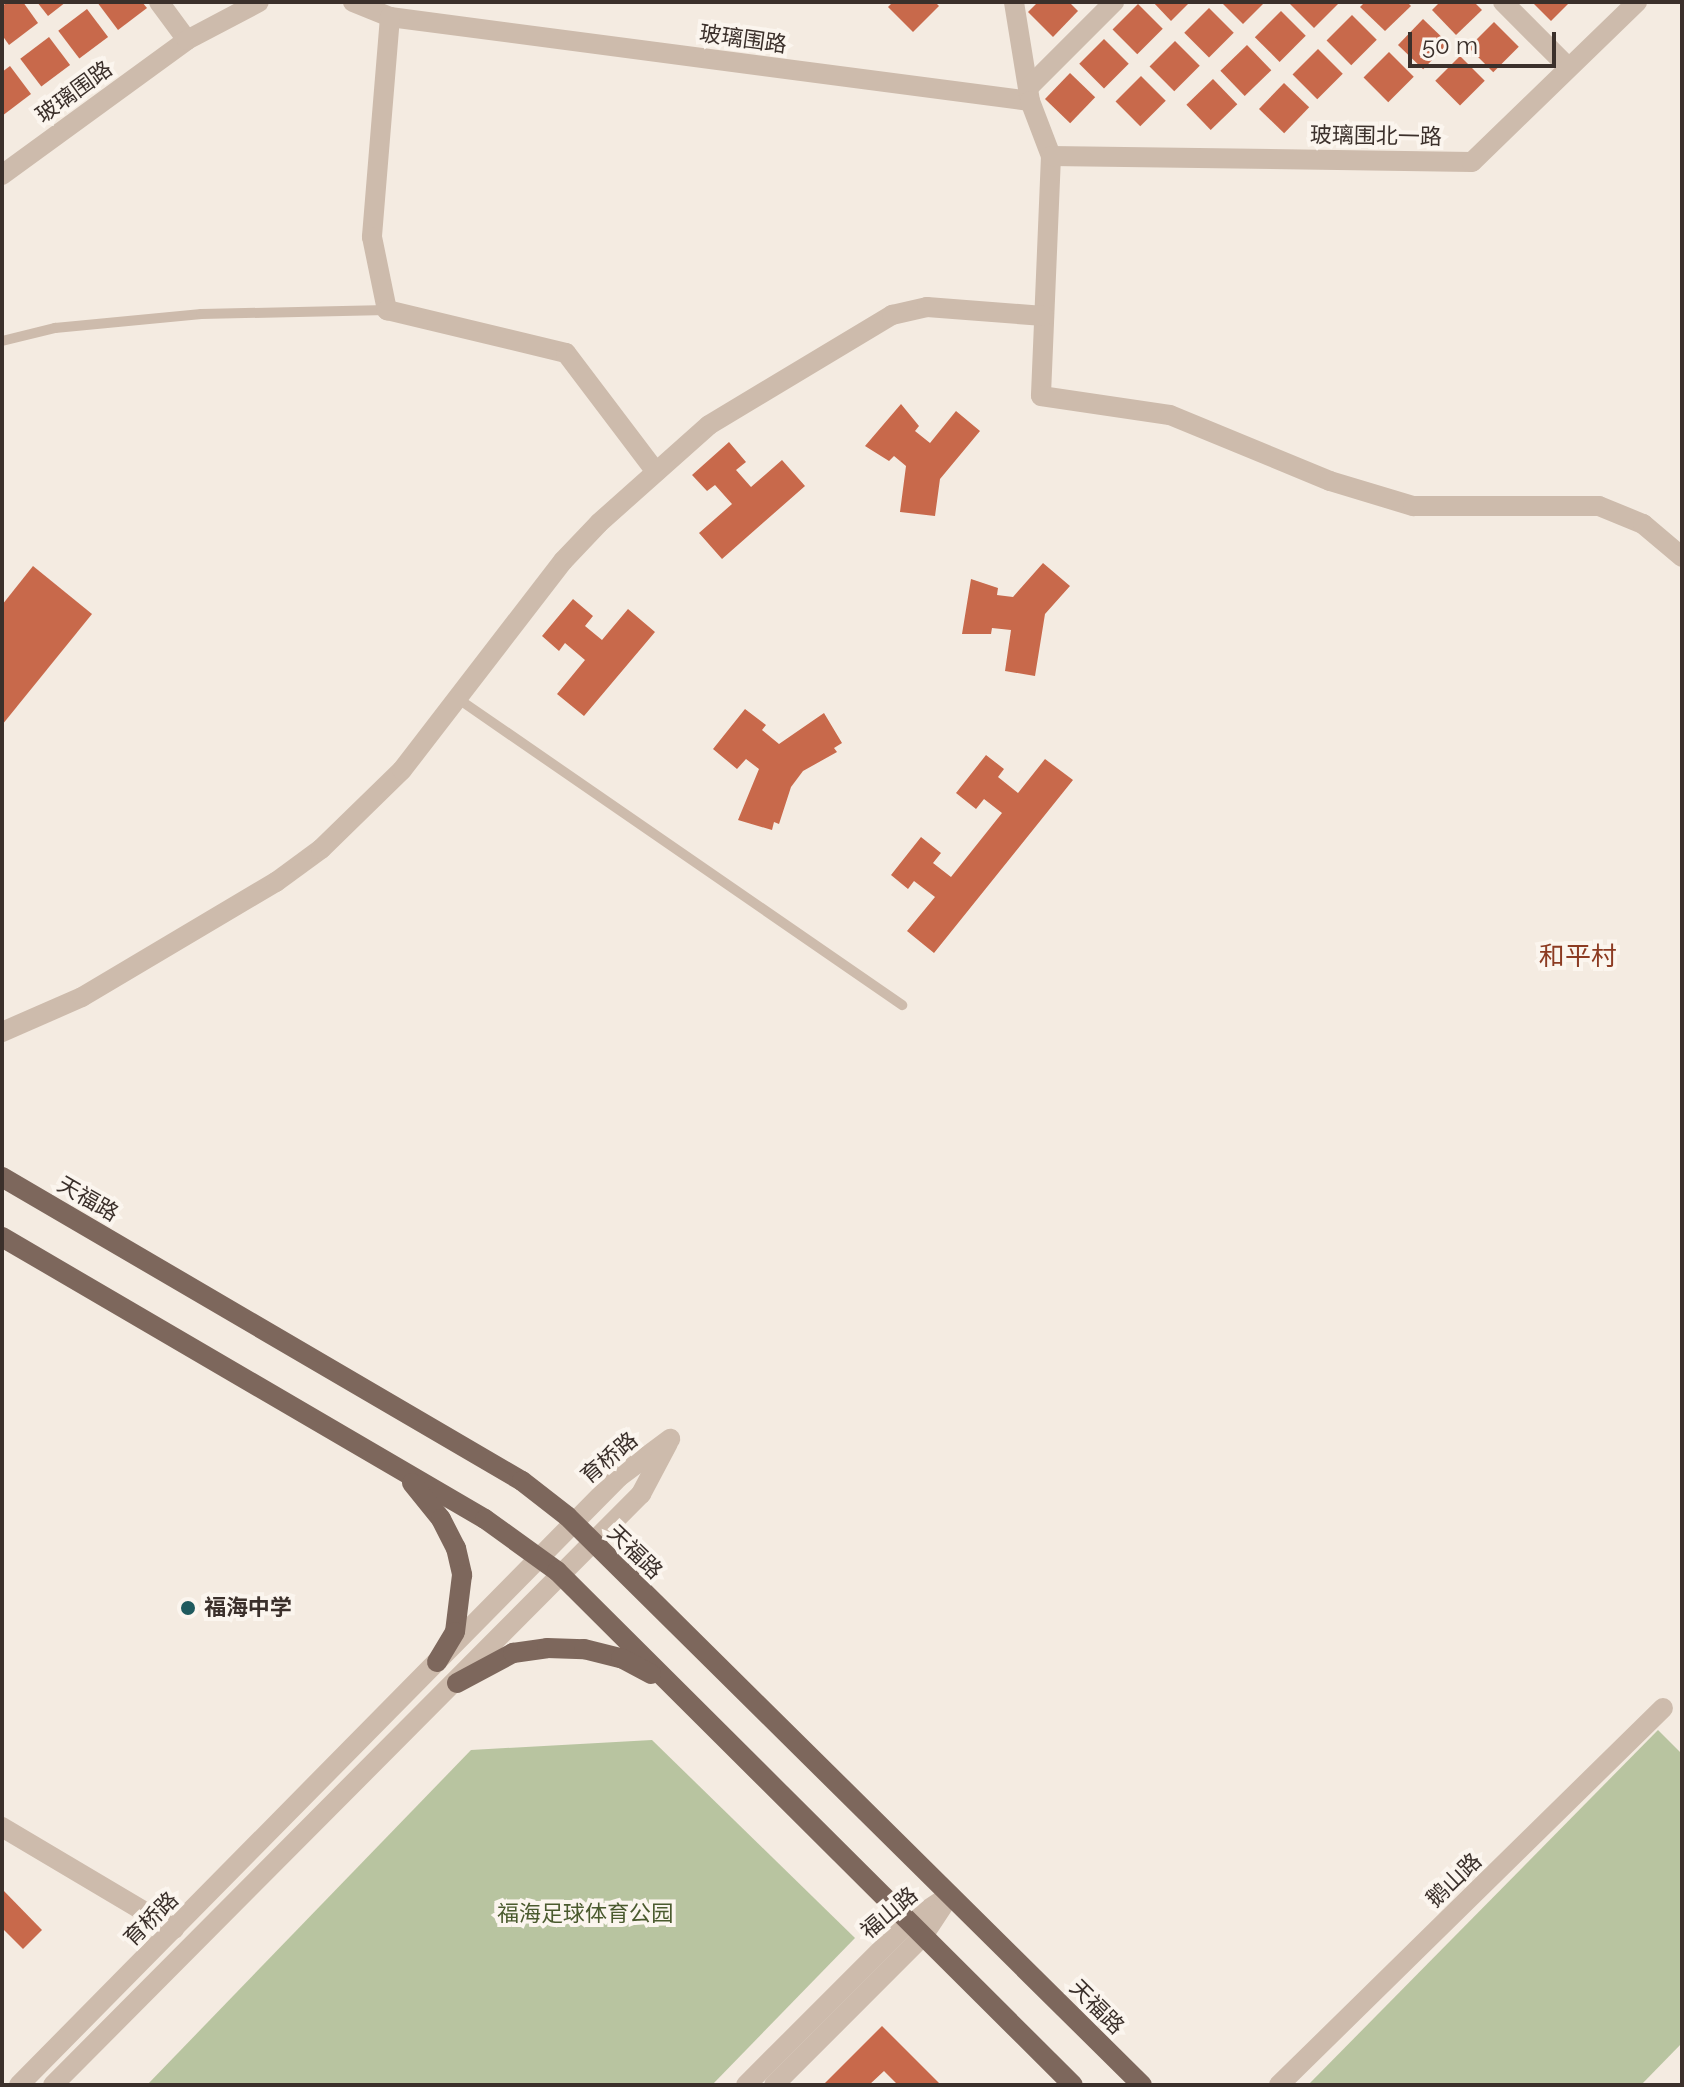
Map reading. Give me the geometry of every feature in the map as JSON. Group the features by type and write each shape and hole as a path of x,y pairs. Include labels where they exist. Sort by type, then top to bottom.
{"main road":[{"name":"天福路","path":"2,1177 522,1481 573,1523 1142,2085"},
{"path":"2,1237 485,1519 562,1576 1073,2085"},
{"path":"395,1467 424,1494 441,1519 456,1548 462,1575 455,1632 437,1662"},
{"path":"457,1683 513,1653 547,1648 584,1649 621,1658 681,1694"}],"street":[{"path":"159,2 187,40"},
{"name":"玻璃围路","path":"2,175 187,40 259,2"},
{"name":"玻璃围路","path":"353,2 390,17 1029,95"},
{"path":"1014,2 1029,95 1051,156 1041,396 1170,415 1330,481 1413,506 1599,506 1643,524 1682,557"},
{"path":"1029,95 1114,2"},
{"path":"1503,2 1568,67"},
{"name":"玻璃围北一路","path":"1051,156 1472,162 1637,2"},
{"path":"390,17 372,237 387,310 566,353 656,472"},
{"path":"2,1032 82,997 276,882 321,849 402,770 563,561 656,472 709,425 741,403 892,315 927,307 1044,316"},
{"name":"育桥路","path":"19,2085 619,1477 670,1439 641,1494 457,1683 224,1910 53,2085"},
{"name":"鹅山路","path":"1279,2085 1663,1708"},
{"path":"2,1827 174,1929"},
{"name":"福山路","path":"746,2085 950,1895"},
{"name":"福山路","path":"774,2085 916,1929"}],"lane":[{"path":"2,341 55,328 201,314 387,310"},
{"path":"457,698 902,1005"}],"green space":[{"path":"1658,1730 1682,1754 1682,2043 1641,2085 1308,2085"},
{"name":"福海足球体育公园","path":"652,1740 855,1938 712,2085 147,2085 471,1750"}],"building":[{"path":"8,2 23,2 38,23 9,45 2,35 2,6"},
{"path":"37,2 66,2 48,16"},
{"path":"97,2 142,2 147,8 118,30"},
{"path":"893,2 935,2 939,6 913,32 888,7"},
{"path":"1038,2 1069,2 1078,11 1053,37 1028,12"},
{"path":"1153,2 1190,2 1171,21"},
{"path":"1221,2 1265,2 1243,24"},
{"path":"1288,2 1340,2 1314,28"},
{"path":"1365,2 1407,2 1411,6 1385,31 1360,7"},
{"path":"1440,2 1474,2 1482,10 1456,35 1432,10"},
{"path":"1532,2 1570,2 1551,21"},
{"path":"1138,4 1163,29 1137,54 1113,29"},
{"path":"1209,8 1234,33 1209,57 1184,33"},
{"path":"87,9 108,37 79,59 58,31"},
{"path":"1281,11 1306,36 1280,62 1255,37"},
{"path":"1352,15 1377,40 1351,65 1327,40"},
{"path":"1423,19 1448,43 1423,69 1398,45"},
{"path":"1494,22 1519,47 1493,72 1469,47"},
{"path":"49,37 70,65 41,87 20,59"},
{"path":"1104,39 1129,64 1104,88 1079,64"},
{"path":"1175,41 1200,66 1174,91 1150,66"},
{"path":"1247,45 1271,70 1245,96 1220,71"},
{"path":"1318,49 1343,74 1317,99 1293,74"},
{"path":"1389,52 1414,77 1388,102 1364,77"},
{"path":"1460,56 1485,81 1460,105 1435,81"},
{"path":"10,66 31,94 2,116 2,72"},
{"path":"1070,73 1095,97 1070,123 1045,99"},
{"path":"1141,76 1166,101 1140,126 1116,101"},
{"path":"1213,79 1237,104 1211,130 1186,105"},
{"path":"1284,83 1309,107 1284,133 1259,109"},
{"path":"901,404 919,426 915,431 930,443 956,411 980,431 940,479 935,516 900,512 906,466 894,456 889,461 865,446"},
{"path":"729,442 746,462 736,470 751,487 782,460 805,486 722,559 699,533 732,504 715,485 707,491 692,475"},
{"path":"1043,563 1070,586 1045,614 1035,676 1005,671 1011,630 992,628 991,634 962,634 971,579 998,588 997,595 1013,597"},
{"path":"33,566 92,614 2,725 2,605"},
{"path":"573,599 593,616 585,626 602,640 628,609 655,632 584,716 557,694 585,660 565,643 559,651 542,636"},
{"path":"745,709 766,725 762,730 779,744 824,713 842,743 834,748 837,752 803,771 791,787 779,824 774,822 772,830 738,820 759,769 746,759 737,769 713,749"},
{"path":"986,755 1004,769 998,777 1018,793 1045,759 1073,780 934,953 907,931 935,897 914,881 908,889 891,875 921,837 941,853 933,863 951,877 1002,813 984,799 976,809 956,793"},
{"path":"2,1889 42,1930 23,1949 2,1928"},
{"path":"882,2026 941,2085 898,2085 884,2071 869,2085 823,2085"}],"place":[{"name":"福海中学","path":"188,1608"}],"district":[{"name":"和平村","path":"1578,957"}]}
